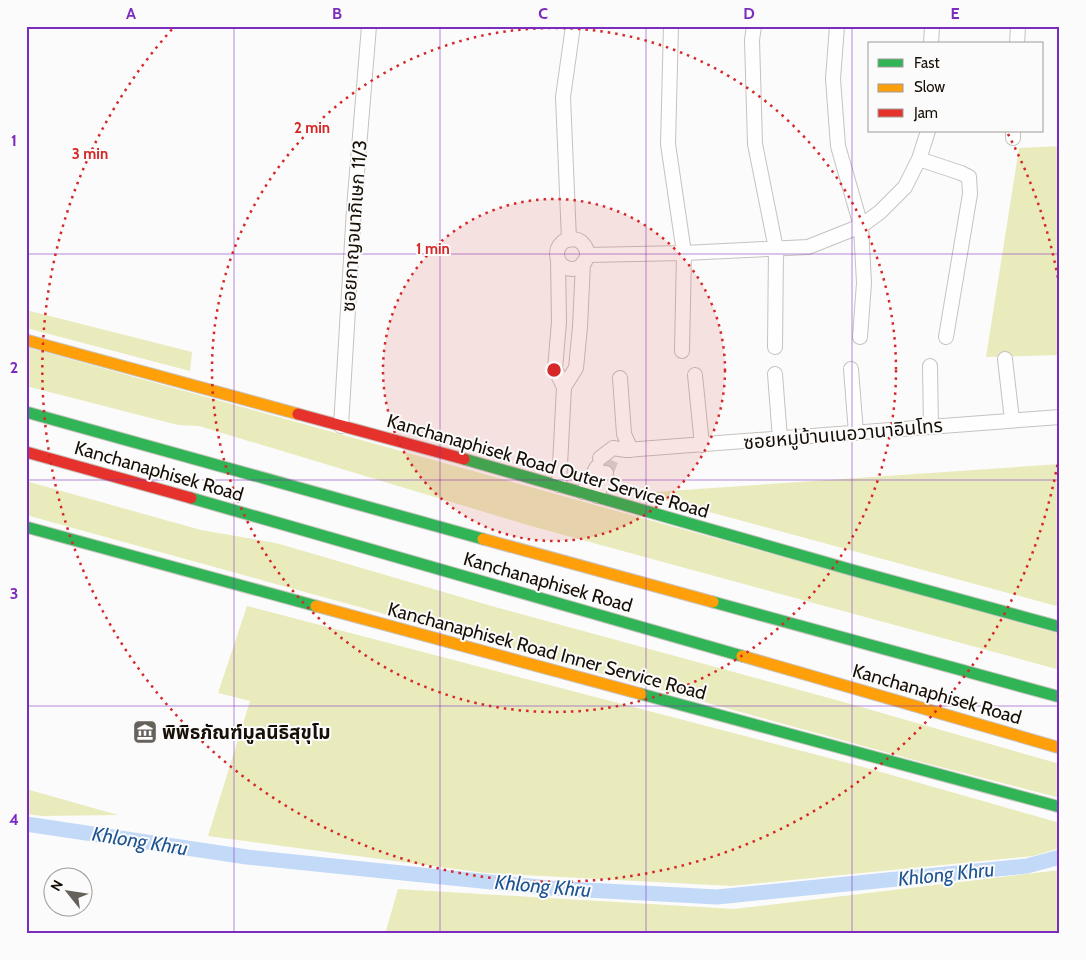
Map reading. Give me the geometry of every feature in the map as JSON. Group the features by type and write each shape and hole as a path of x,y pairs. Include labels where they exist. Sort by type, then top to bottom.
{"main road":[{"name":"Kanchanaphisek Road Outer Service Road","path":"26,340 559,485 1060,627"},
{"name":"Kanchanaphisek Road","path":"26,412 306,491 1060,697"},
{"name":"Kanchanaphisek Road","path":"26,452 298,528 1060,748"},
{"name":"Kanchanaphisek Road Inner Service Road","path":"26,527 1060,807"}],"street":[{"name":"ซอยกาญจนาภิเษก 11/3","path":"341,426 354,209 369,26"},
{"path":"569,240 563,97 573,26"},
{"path":"671,26 668,144 684,254 682,351"},
{"path":"754,26 756,144 776,249 775,347"},
{"path":"837,26 833,79 838,146 862,226 864,283 860,337"},
{"path":"931,42 932,26"},
{"path":"1017,42 1018,26"},
{"path":"558,258 559,263 567,269 576,269 585,259 808,247 862,226 905,188 919,159 928,132"},
{"path":"919,159 969,177 970,194 946,337"},
{"path":"559,485 564,387 576,368 585,259 582,243 569,240 564,242 558,249 559,322 555,369 564,387"},
{"path":"1005,359 1012,420"},
{"path":"930,366 931,427"},
{"path":"851,369 856,432"},
{"path":"775,374 780,438"},
{"path":"695,375 702,445"},
{"path":"620,378 624,434 629,450"},
{"name":"ซอยหมู่บ้านเนอวานาอินโทร","path":"590,494 604,464 629,450 1060,417"}],"green space":[{"path":"1060,146 1060,355 986,357 1019,148"},
{"path":"26,310 192,352 190,371 26,328"},
{"path":"26,347 1060,634 1060,670 531,526 199,426 178,425 26,386"},
{"path":"1060,464 1060,607 639,493"},
{"path":"26,481 201,530 276,543 495,607 840,701 1060,764 1060,798 925,763 26,515"},
{"path":"247,606 867,768 1060,823 1060,848 1033,856 731,886 485,873 208,836 250,701 218,693"},
{"path":"26,789 118,815 42,816 26,814"},
{"path":"1060,870 1060,934 385,934 398,889 734,909"}],"waterway":[{"name":"Khlong Khru","path":"26,824 247,857 549,888 717,897 1027,866 1060,857"}],"tunnel":[{"path":"606,473 612,459"}],"traffic: fast":[{"path":"26,412 483,539"},
{"path":"464,459 852,570 1060,627"},
{"path":"191,498 742,656"},
{"path":"26,527 316,606"},
{"path":"713,602 1060,697"},
{"path":"641,694 1060,807"}],"traffic: slow":[{"path":"26,340 298,414"},
{"path":"483,539 713,602"},
{"path":"316,606 641,694"},
{"path":"742,656 1060,748"}],"traffic: jam":[{"path":"298,414 464,459"},
{"path":"26,452 191,498"}],"place":[{"name":"พิพิธภัณฑ์มูลนิธิสุขุโม","path":"145,732"}]}
